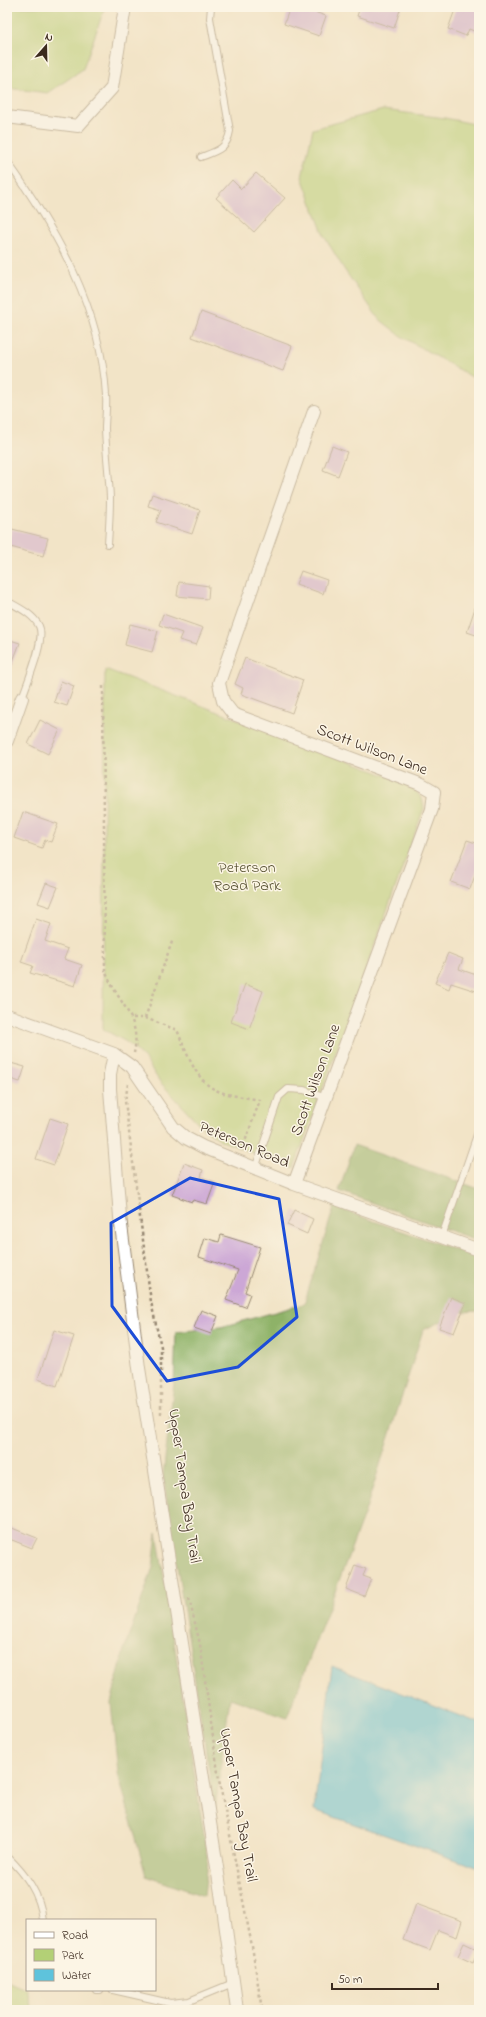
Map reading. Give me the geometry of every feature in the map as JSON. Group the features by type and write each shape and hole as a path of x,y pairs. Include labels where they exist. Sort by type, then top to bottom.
{"street":[{"path":"7,117 78,126 112,88 125,7"},
{"name":"Scott Wilson Lane","path":"294,1184 432,809 434,792 413,781 233,714 223,701 219,683 314,411"},
{"path":"7,741 22,698"},
{"name":"Peterson Road","path":"7,1015 114,1054 132,1067 173,1127 186,1138 209,1150 294,1184 479,1250"},
{"path":"114,1054 110,1074 110,1089 120,1217 139,1368 237,2010"}],"lane":[{"path":"201,157 221,149 228,142 230,131 210,18 211,7"},
{"path":"7,161 52,228 81,287 96,332 102,358 106,396 105,428 110,500 108,544"},
{"path":"7,601 29,614 40,626 40,639 22,698"},
{"path":"255,1169 279,1097 288,1089 304,1090 326,1098"},
{"path":"442,1236 479,1129"},
{"path":"7,1856 26,1875 42,1909 44,1919"},
{"path":"117,1991 170,2003 189,2001 233,1983"}],"path":[{"name":"Upper Tampa Bay Trail","path":"103,686 105,970 108,980 132,1018 136,1030 137,1042 125,1101 151,1302 162,1347 163,1367 160,1391 162,1423"},
{"path":"145,1018 173,939"},
{"path":"132,1018 145,1018 177,1030 192,1064 210,1087 218,1091 260,1100 242,1150"},
{"name":"Upper Tampa Bay Trail","path":"188,1592 200,1644 219,1780 252,1946 262,2010"}],"highlighted area":[{"path":"190,1178 279,1199 297,1317 238,1367 167,1381 112,1306 111,1223"}],"green space":[{"path":"7,7 105,7 83,69 48,93 7,88"},
{"path":"383,110 445,118 479,125 479,381 401,336 378,318 344,269 324,236 302,177 313,129"},
{"name":"Peterson Road Park","path":"105,669 411,785 422,799 424,808 294,1168 222,1141 201,1126 160,1082 145,1059 128,1043 103,1029"},
{"path":"354,1145 479,1189 479,1241 339,1191"},
{"path":"334,1207 479,1258 479,1311 461,1312 423,1330 365,1512 287,1718 230,1698 215,1809 163,1476 174,1383 176,1332 221,1327 304,1304"},
{"path":"157,1532 208,1861 204,1896 146,1876 118,1773 111,1703 124,1650 153,1567"},
{"path":"7,1981 26,1990 32,2010 7,2010"}],"water":[{"path":"332,1666 479,1723 479,1868 314,1810"}],"building":[{"path":"290,7 300,7 326,16 319,36 284,24"},
{"path":"360,7 401,7 394,28 357,16"},
{"path":"456,7 479,7 479,33 469,29 466,36 448,29"},
{"path":"256,173 285,198 254,232 216,198 232,180 241,189"},
{"path":"201,312 292,346 283,371 192,337"},
{"path":"332,446 347,452 338,476 323,470"},
{"path":"152,494 200,510 192,534 156,522 161,510 148,506"},
{"path":"12,529 48,538 43,556 7,546"},
{"path":"301,571 327,580 323,594 296,584"},
{"path":"179,582 209,586 208,599 177,596"},
{"path":"477,602 479,603 479,636 467,632"},
{"path":"163,614 203,628 196,645 179,640 182,633 159,625"},
{"path":"130,624 158,631 152,652 125,645"},
{"path":"7,639 20,643 8,674 7,674"},
{"path":"245,658 303,680 292,713 241,694 243,688 235,684"},
{"path":"61,681 74,686 67,706 54,702"},
{"path":"40,720 60,730 48,754 28,744"},
{"path":"23,812 58,824 51,842 45,840 42,848 14,838"},
{"path":"467,840 479,844 479,865 470,889 451,882"},
{"path":"46,883 58,887 50,907 38,903"},
{"path":"36,919 51,924 45,941 68,949 64,959 82,965 75,986 30,973 33,966 21,962"},
{"path":"448,953 463,959 459,969 479,976 479,992 451,983 449,989 435,983"},
{"path":"245,984 263,991 249,1029 231,1022"},
{"path":"7,1062 25,1067 20,1082 7,1078"},
{"path":"50,1118 68,1124 54,1165 36,1159"},
{"path":"184,1163 203,1170 201,1177 215,1182 207,1204 193,1200 192,1202 172,1195"},
{"path":"294,1210 313,1219 307,1234 287,1225"},
{"path":"221,1235 260,1247 245,1292 250,1294 245,1307 226,1300 238,1270 199,1257 205,1238 219,1242"},
{"path":"451,1297 466,1303 454,1333 439,1328"},
{"path":"201,1310 218,1316 211,1334 194,1328"},
{"path":"54,1330 74,1336 57,1386 38,1379"},
{"path":"7,1526 37,1538 32,1548 7,1538"},
{"path":"355,1565 366,1569 363,1576 371,1579 364,1596 346,1589"},
{"path":"416,1904 462,1921 457,1937 438,1930 430,1950 403,1940"},
{"path":"464,1943 479,1950 473,1963 458,1956"}]}
